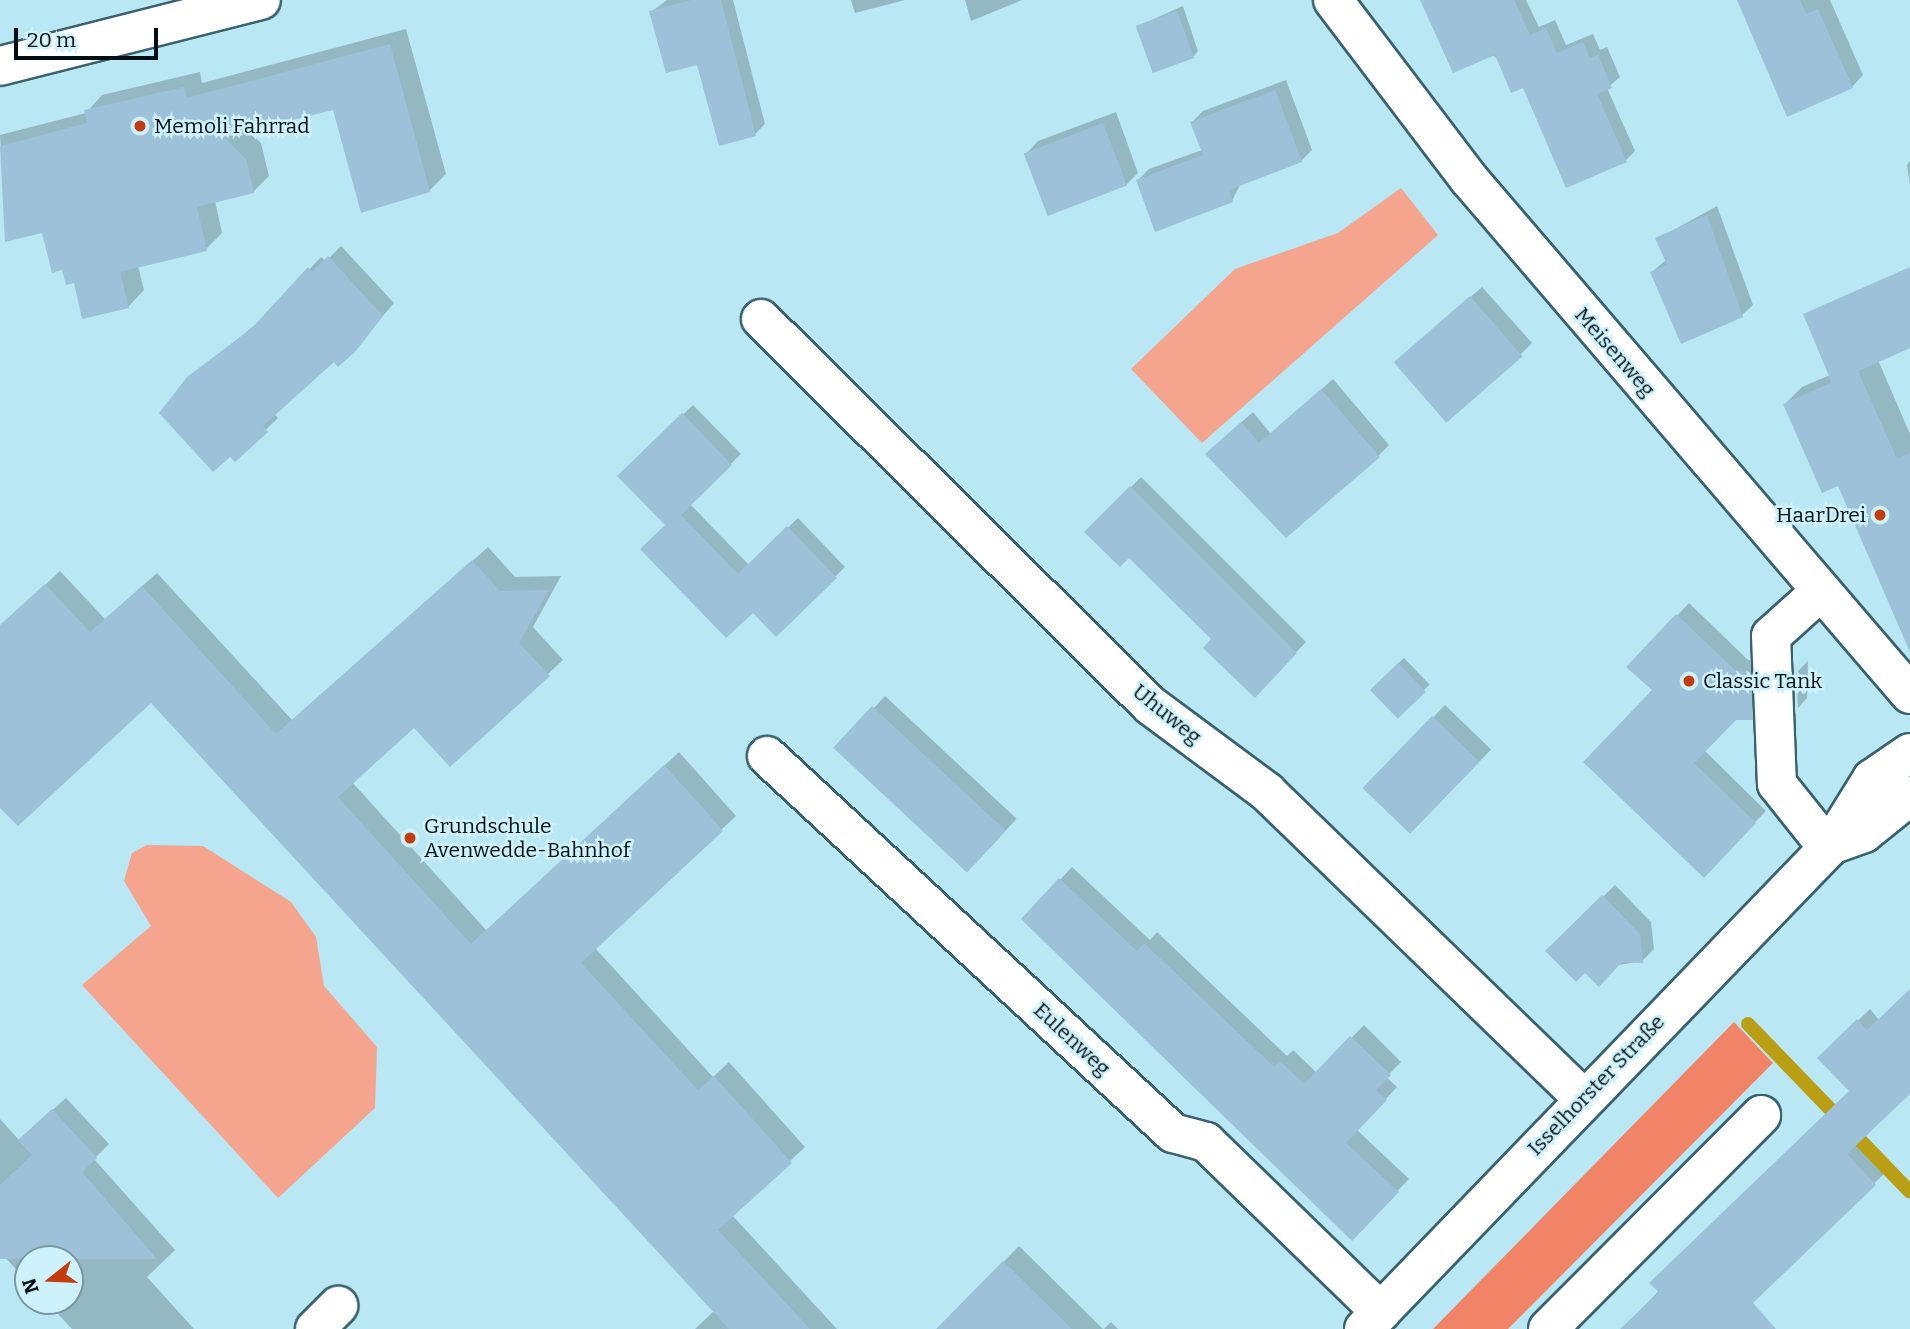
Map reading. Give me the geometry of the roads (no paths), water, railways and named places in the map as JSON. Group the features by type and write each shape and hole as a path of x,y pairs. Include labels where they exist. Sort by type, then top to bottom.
{"street":[{"name":"Meisenweg","path":"1333,0 1469,179 1910,694"},
{"path":"0,66 247,2"},
{"name":"Uhuweg","path":"761,319 1150,705 1267,792 1583,1098"},
{"path":"1821,591 1771,636 1777,785 1829,846"},
{"name":"Isselhorster Straße","path":"1373,1320 1583,1098 1829,846 1872,779 1910,753"},
{"name":"Eulenweg","path":"767,756 1173,1133 1206,1142 1373,1320"},
{"name":"Isselhorster Straße","path":"1829,846 1864,833 1910,796"},
{"path":"1549,1329 1761,1115"}],"waterway":[{"path":"1748,1024 1910,1192"}],"place":[{"name":"Memoli Fahrrad","path":"140,126"},
{"name":"HaarDrei","path":"1880,515"},
{"name":"Classic Tank","path":"1689,681"},
{"name":"Grundschule Avenwedde-Bahnhof","path":"410,838"}]}
